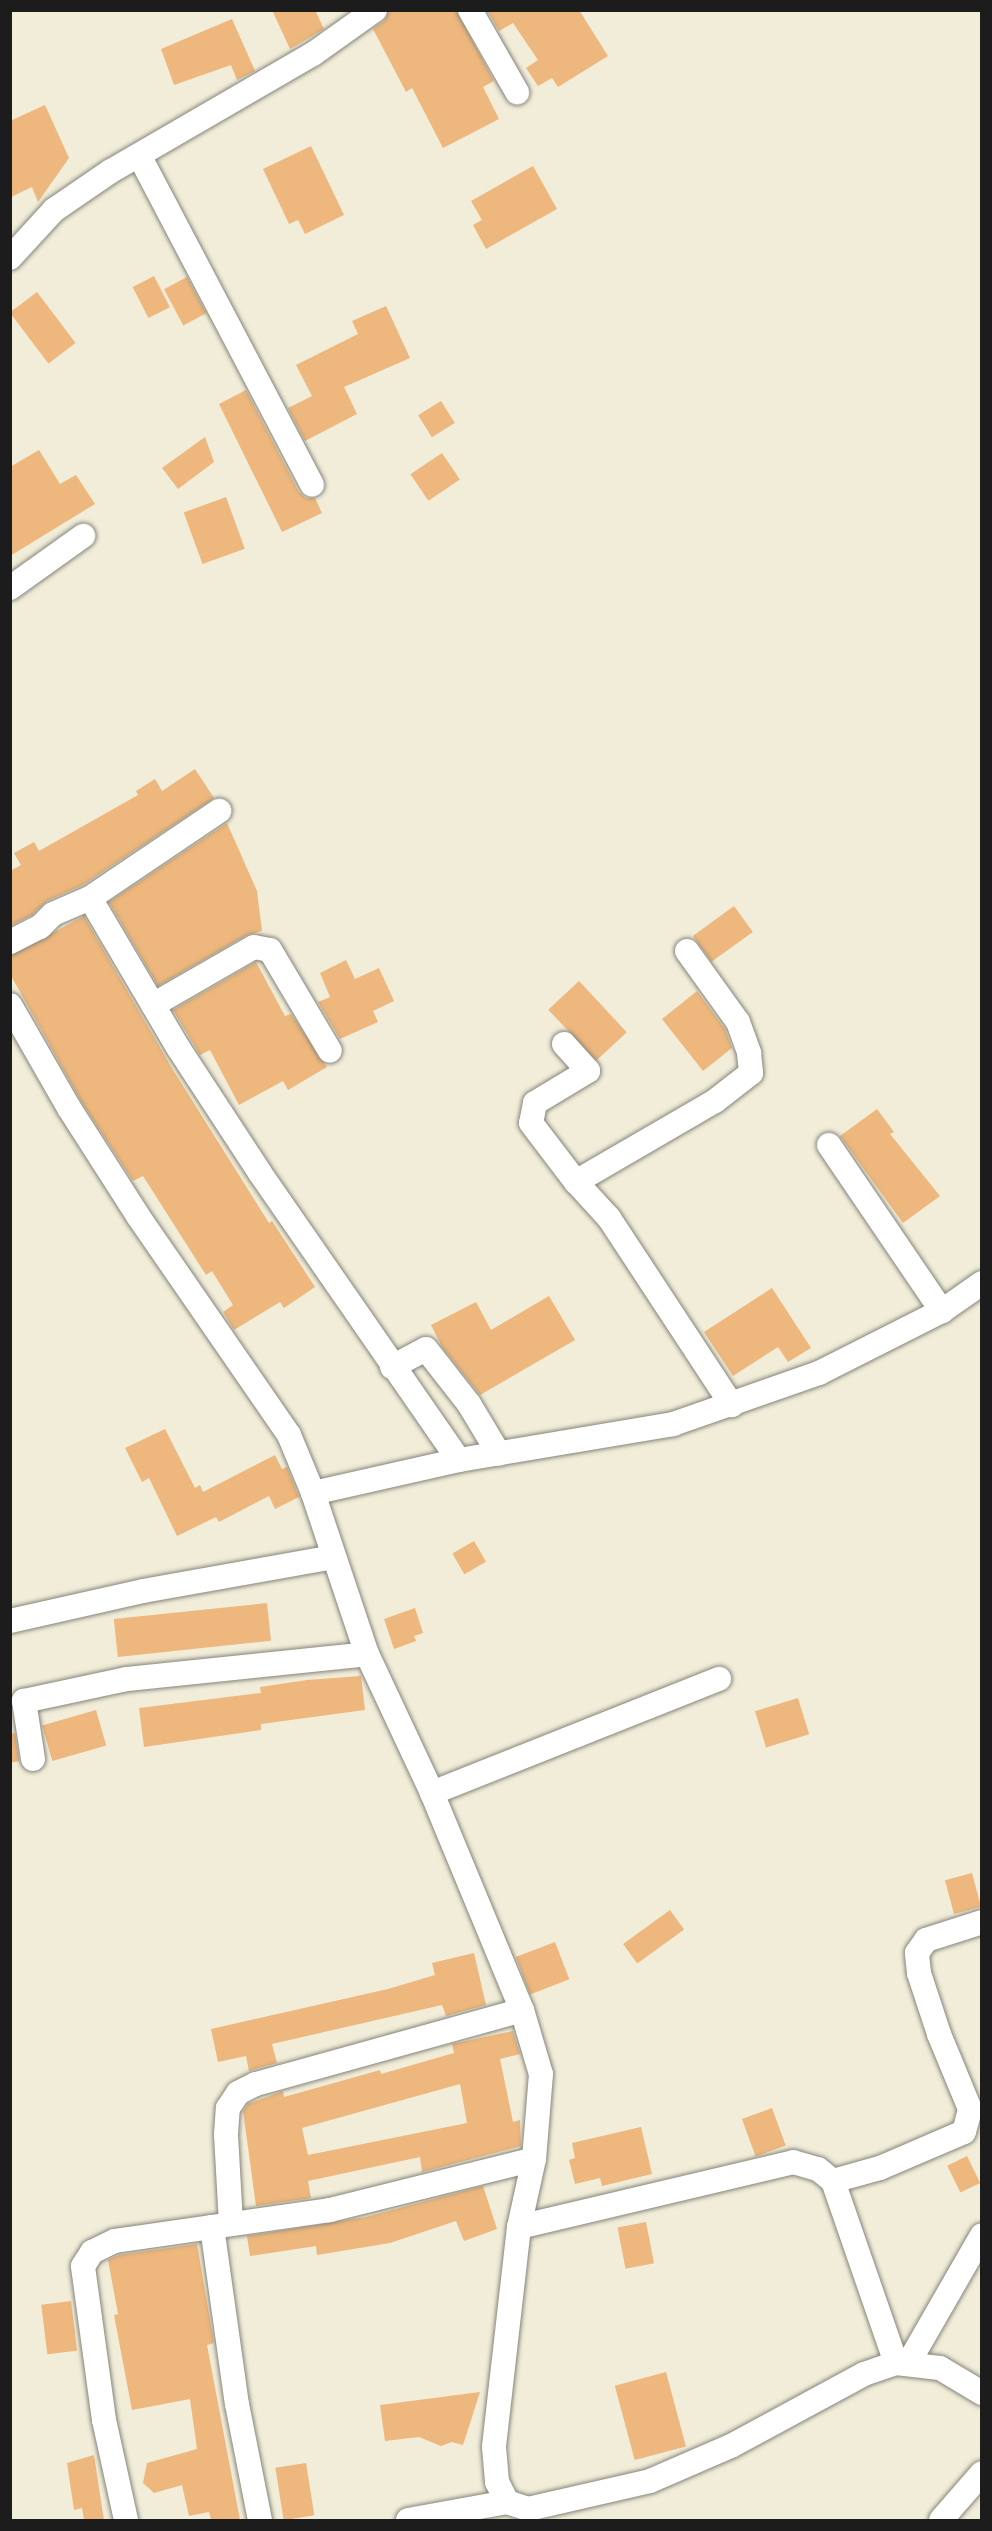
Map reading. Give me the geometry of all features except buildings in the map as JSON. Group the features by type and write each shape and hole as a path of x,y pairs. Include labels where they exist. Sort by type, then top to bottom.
{"street":[{"path":"10,258 54,210 313,54 375,10"},
{"path":"470,10 517,92"},
{"path":"140,157 312,485"},
{"path":"10,588 83,536"},
{"path":"10,942 40,927 53,914 90,898 219,811"},
{"path":"90,898 153,1005 260,1173 392,1367 459,1460"},
{"path":"153,1005 254,947 270,950 330,1051"},
{"path":"576,1182 715,1101 751,1073 749,1053 738,1022 687,951"},
{"path":"10,1005 69,1108 131,1206 289,1435 314,1493 333,1557 367,1654 432,1793 522,2010 541,2074 534,2159 519,2228 494,2447 497,2482 507,2502"},
{"path":"564,1044 588,1071 536,1103 531,1124 576,1182 609,1218 732,1405"},
{"path":"828,1145 942,1311"},
{"path":"314,1493 459,1460 673,1424 819,1373 942,1311 981,1283"},
{"path":"392,1367 426,1349 469,1404 499,1454"},
{"path":"10,1621 143,1590 333,1557"},
{"path":"33,1759 24,1701 127,1679 367,1654"},
{"path":"432,1793 719,1679"},
{"path":"834,2181 880,2168 964,2132 970,2109 939,2034 920,1973 917,1953 926,1940 981,1922"},
{"path":"260,2520 237,2404 222,2225 228,2108 238,2093 256,2084 522,2010"},
{"path":"126,2520 104,2420 83,2266 92,2252 115,2241 330,2210 534,2159"},
{"path":"519,2228 793,2162 818,2169 834,2181 902,2362"},
{"path":"902,2362 981,2235"},
{"path":"408,2520 507,2502 528,2509 651,2481 731,2446 864,2374 902,2362 940,2368 981,2393"},
{"path":"940,2520 981,2473"}]}
